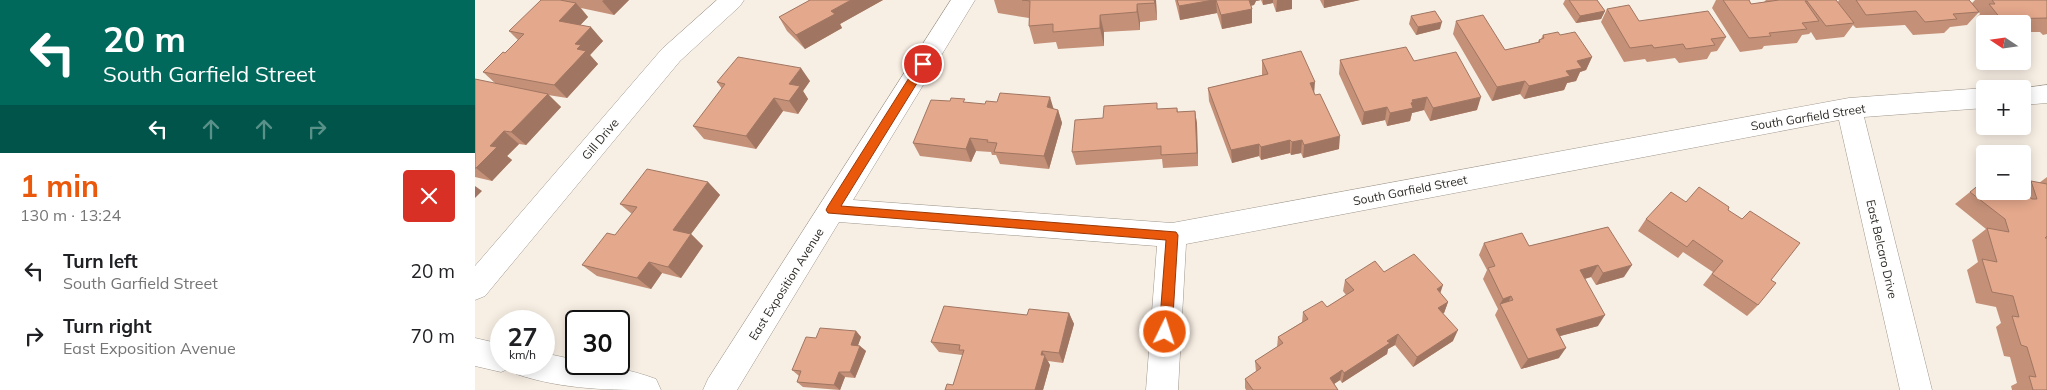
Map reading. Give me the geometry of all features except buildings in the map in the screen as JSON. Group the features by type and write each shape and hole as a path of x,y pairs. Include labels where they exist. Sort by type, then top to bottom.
{"street":[{"name":"Gill Drive","path":"475,287 671,55 732,0"},
{"name":"East Exposition Avenue","path":"719,390 963,0"},
{"path":"2031,95 2047,94"},
{"name":"South Garfield Street","path":"832,210 1172,235 1849,108 1976,99"},
{"name":"East Belcaro Drive","path":"1849,108 1916,390"},
{"path":"1162,390 1172,235"},
{"path":"475,352 490,355"},
{"path":"555,370 645,390"}],"route":[{"path":"923,64 832,210 1172,235 1165,332"}]}
